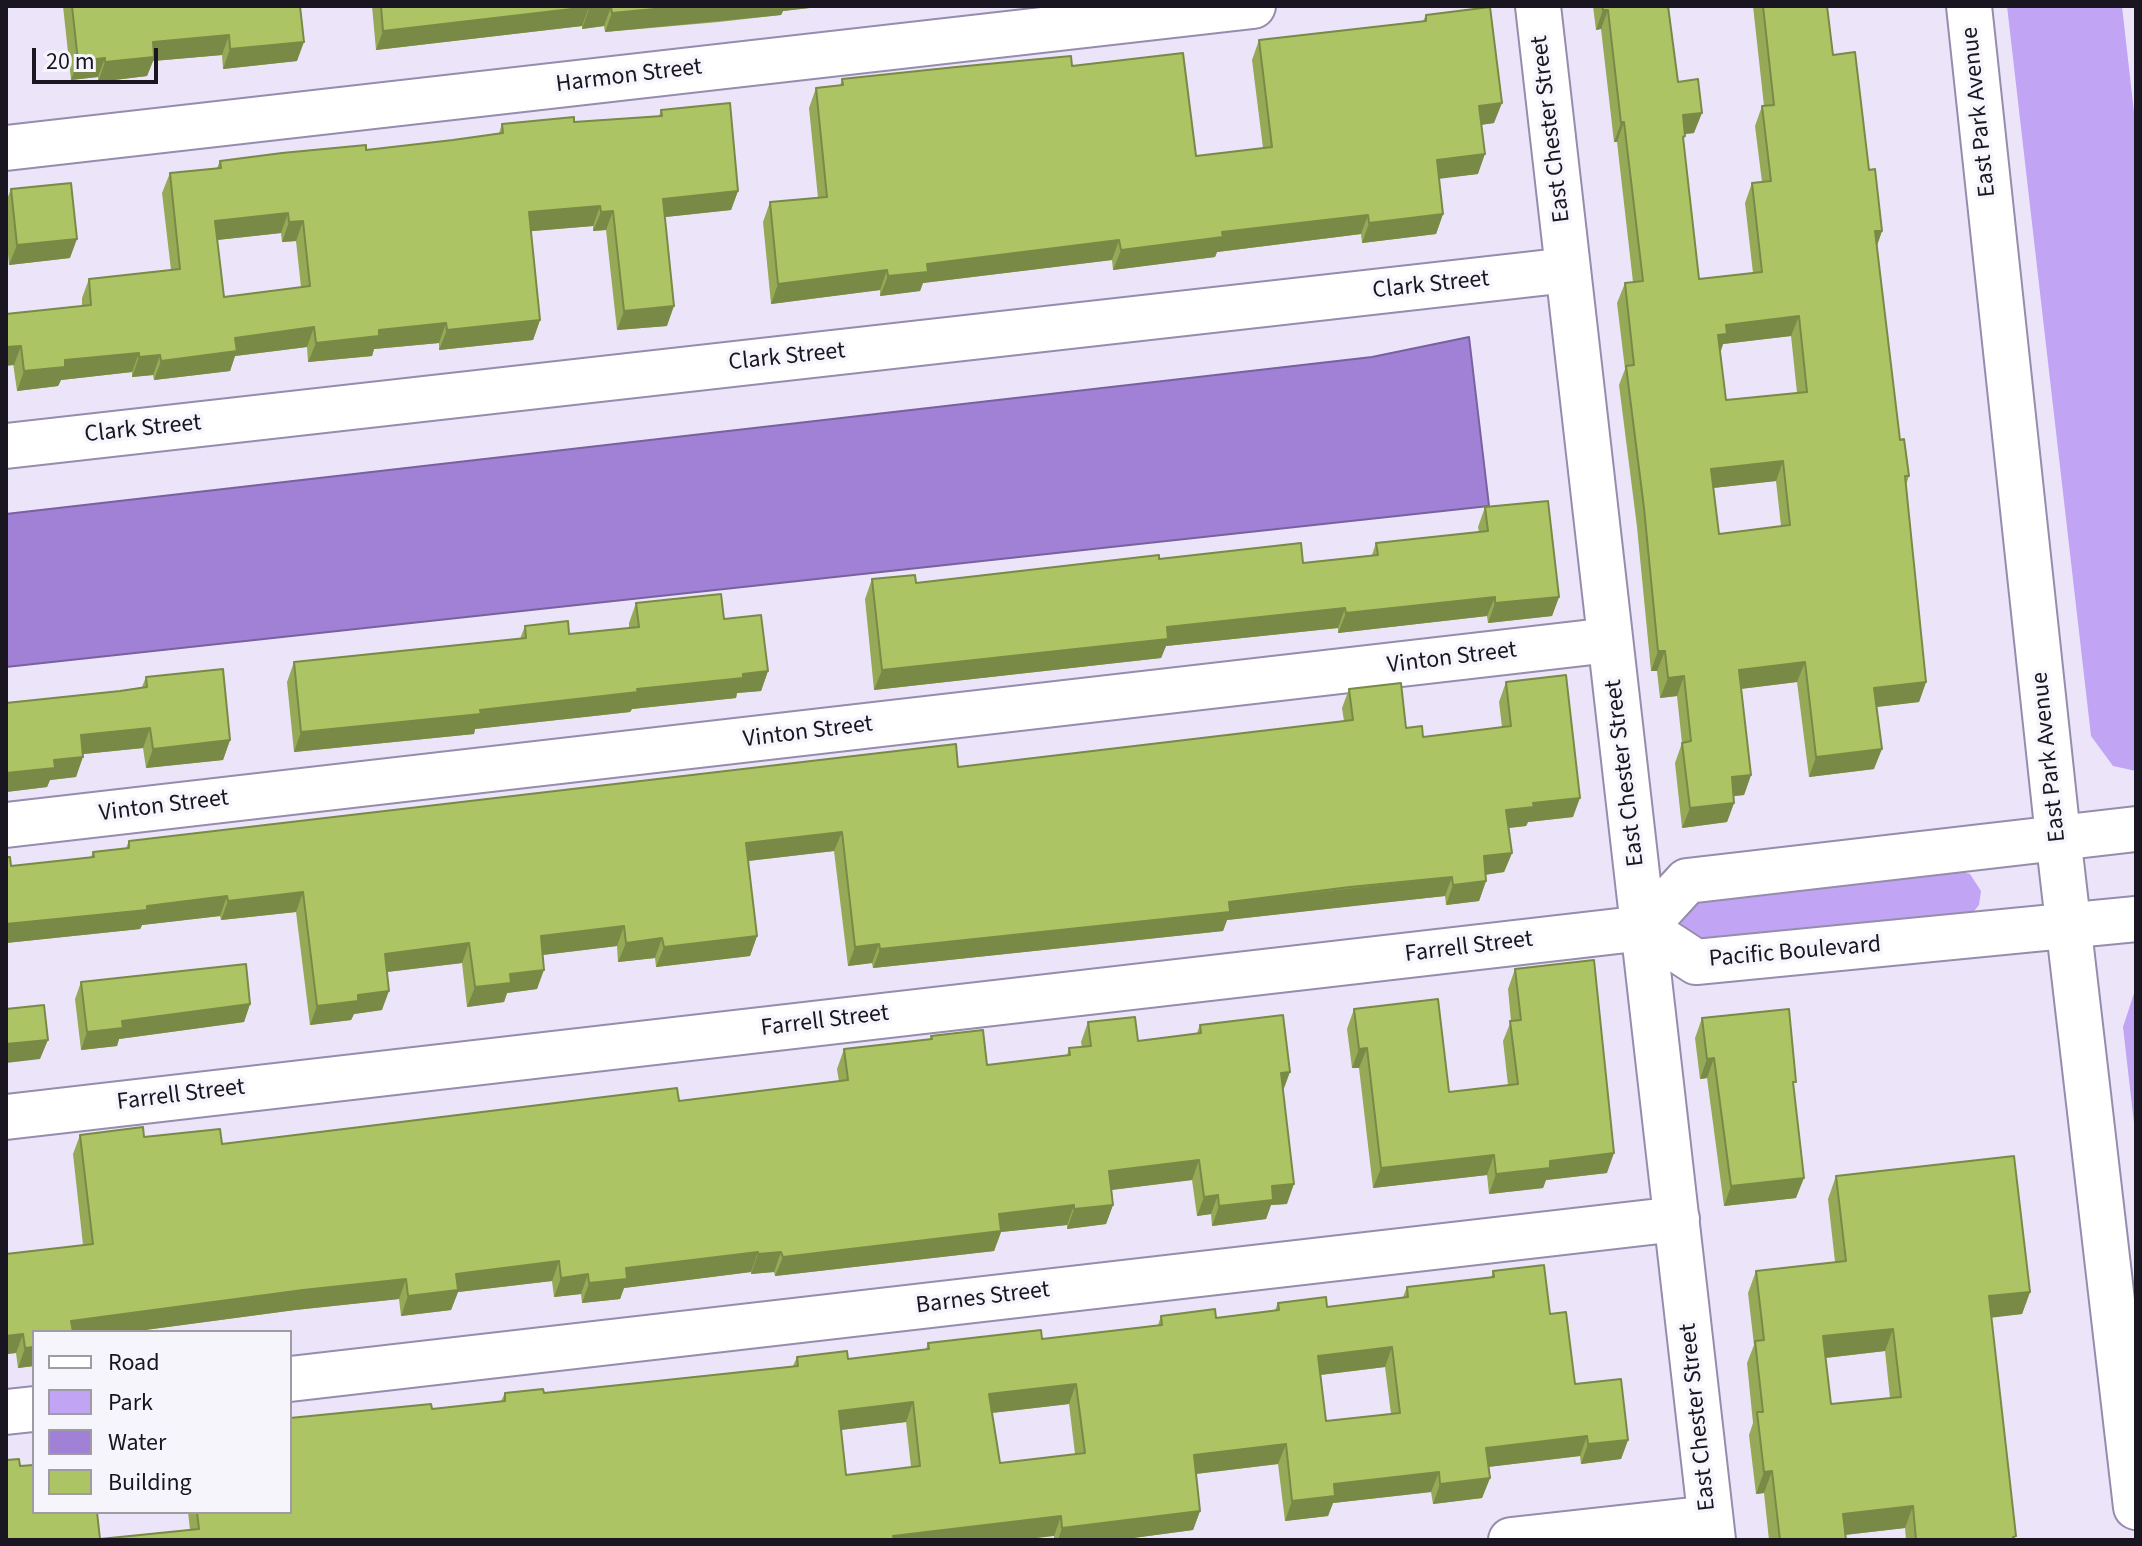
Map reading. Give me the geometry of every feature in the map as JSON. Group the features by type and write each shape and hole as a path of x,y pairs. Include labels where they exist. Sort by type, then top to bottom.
{"main road":[{"name":"Harmon Street","path":"6,148 1253,6"},
{"name":"East Chester Street","path":"1538,6 1712,1529"},
{"name":"East Park Avenue","path":"1969,6 2058,836 2136,1507"},
{"name":"Clark Street","path":"6,446 1568,270"},
{"name":"Vinton Street","path":"6,825 1610,640"},
{"path":"1644,928 1687,881 2136,829"},
{"name":"Pacific Boulevard","path":"1644,928 1696,962 2136,919"},
{"name":"Farrell Street","path":"6,1117 1644,928"},
{"name":"Barnes Street","path":"292,1379 1677,1219"},
{"path":"6,1412 32,1409"},
{"path":"1511,1540 1712,1529"}],"green space":[{"path":"2007,6 2122,6 2136,130 2136,771 2113,766 2091,736"},
{"path":"1954,870 1970,874 1981,891 1979,905 1966,921 1687,943 1681,925 1683,911 1694,900"},
{"path":"2136,987 2136,1141 2123,1027"}],"water":[{"path":"1469,337 1489,506 6,667 6,514 1372,357"}],"building":[{"path":"72,6 300,6 304,42 230,49 229,35 153,42 154,57 105,62 105,58 78,61"},
{"path":"381,6 686,6 612,13 611,7 589,7 383,31"},
{"path":"1602,6 1668,6 1678,82 1698,79 1702,113 1683,115 1683,137 1699,279 1762,272 1752,183 1771,181 1762,106 1774,105 1763,6 1827,6 1833,55 1855,52 1869,170 1875,169 1882,231 1875,231 1900,440 1904,439 1909,476 1905,476 1926,682 1874,688 1882,749 1816,757 1805,662 1739,670 1751,775 1732,777 1734,803 1690,808 1682,743 1691,741 1684,676 1668,678 1665,651 1658,651 1626,366 1634,365 1625,283 1643,281 1608,10 1603,10","holes":["1799,316 1807,392 1726,400 1718,335 1727,334 1726,325","1783,461 1790,525 1719,534 1711,469"]},
{"path":"1490,7 1502,103 1479,106 1485,154 1437,160 1443,214 1369,223 1368,215 1222,232 1223,237 1121,250 1119,240 927,264 928,272 888,276 887,270 778,284 770,202 827,197 816,88 843,85 842,79 1071,56 1072,66 1183,53 1196,156 1272,147 1259,40 1426,21 1426,15"},
{"path":"730,103 738,191 663,199 674,306 624,311 613,211 601,212 600,206 529,212 540,320 447,330 446,323 379,330 379,336 316,343 314,327 235,338 237,351 161,361 160,355 139,357 139,353 65,360 65,367 24,371 21,346 6,347 6,314 91,305 89,279 180,269 170,173 221,168 220,161 282,153 366,145 366,150 503,133 502,124 574,117 574,122 662,116 661,110","holes":["288,213 289,222 303,221 310,286 224,297 215,221"]},
{"path":"71,183 77,239 17,245 11,189"},
{"path":"1548,501 1559,597 1495,603 1495,597 1346,613 1345,608 1167,627 1168,639 882,670 872,579 915,575 916,583 1159,555 1159,559 1301,543 1303,563 1378,555 1376,543 1488,531 1485,507"},
{"path":"721,594 724,619 761,615 768,671 743,674 743,678 480,710 481,714 301,732 294,662 526,638 525,626 568,621 569,634 639,627 636,603"},
{"path":"223,669 230,740 153,749 150,728 81,735 83,757 54,760 55,768 6,773 6,703 147,687 146,677"},
{"path":"1566,675 1580,798 1533,803 1534,807 1506,810 1512,853 1484,856 1486,881 1453,885 1452,877 1350,887 1229,902 1230,912 880,949 879,944 855,947 842,832 746,843 757,936 664,947 662,938 626,943 624,926 541,936 544,970 510,974 511,983 475,987 469,943 385,954 389,991 358,995 358,1001 317,1006 303,892 228,901 227,896 147,906 147,910 6,924 6,857 10,857 11,866 94,857 93,852 129,848 129,841 956,744 958,767 1353,720 1349,689 1401,683 1406,728 1422,726 1423,737 1511,726 1506,682"},
{"path":"1594,960 1614,1153 1550,1161 1550,1168 1496,1174 1494,1155 1381,1168 1367,1048 1359,1049 1354,1009 1438,999 1449,1092 1518,1084 1510,1021 1521,1020 1515,969"},
{"path":"246,964 250,1004 122,1021 123,1028 87,1032 81,982"},
{"path":"44,1005 48,1040 6,1044 6,1009"},
{"path":"1789,1009 1796,1082 1793,1082 1804,1178 1731,1186 1714,1058 1707,1059 1702,1018"},
{"path":"1283,1015 1290,1072 1281,1073 1294,1184 1272,1186 1273,1200 1219,1206 1218,1195 1204,1197 1199,1160 1109,1171 1113,1205 1074,1209 1074,1205 999,1214 1001,1231 783,1257 781,1252 758,1252 626,1268 627,1279 589,1283 588,1274 561,1278 559,1261 456,1274 458,1290 408,1296 406,1279 71,1321 73,1330 32,1330 32,1347 25,1348 23,1334 6,1336 6,1254 93,1244 80,1135 143,1127 144,1137 220,1129 222,1144 677,1088 679,1101 848,1080 844,1049 932,1039 931,1036 983,1030 987,1065 1070,1055 1069,1048 1091,1046 1088,1022 1135,1017 1138,1041 1201,1033 1200,1025"},
{"path":"2014,1156 2030,1292 1989,1296 2014,1540 1916,1540 1913,1506 1843,1514 1846,1540 1780,1540 1772,1471 1764,1472 1757,1412 1763,1412 1755,1341 1764,1340 1756,1271 1846,1261 1836,1176","holes":["1893,1329 1901,1397 1831,1404 1823,1336"]},
{"path":"1544,1265 1550,1314 1566,1312 1575,1384 1621,1379 1628,1440 1588,1444 1587,1436 1486,1448 1490,1478 1440,1484 1439,1472 1334,1484 1335,1496 1292,1501 1286,1444 1194,1455 1200,1511 1062,1528 1061,1516 893,1536 894,1540 6,1540 6,1460 19,1459 20,1466 32,1465 32,1514 97,1514 100,1539 199,1529 197,1514 292,1514 292,1418 431,1404 432,1409 505,1401 505,1393 543,1389 544,1393 798,1366 797,1357 847,1351 848,1359 929,1349 928,1343 1041,1330 1042,1339 1162,1325 1161,1316 1215,1309 1216,1318 1279,1310 1278,1303 1326,1297 1327,1307 1408,1297 1407,1287 1494,1277 1493,1271","holes":["1392,1347 1400,1413 1326,1421 1318,1356","1076,1384 1085,1453 1000,1463 989,1394","913,1402 920,1466 846,1475 839,1411"]}]}
